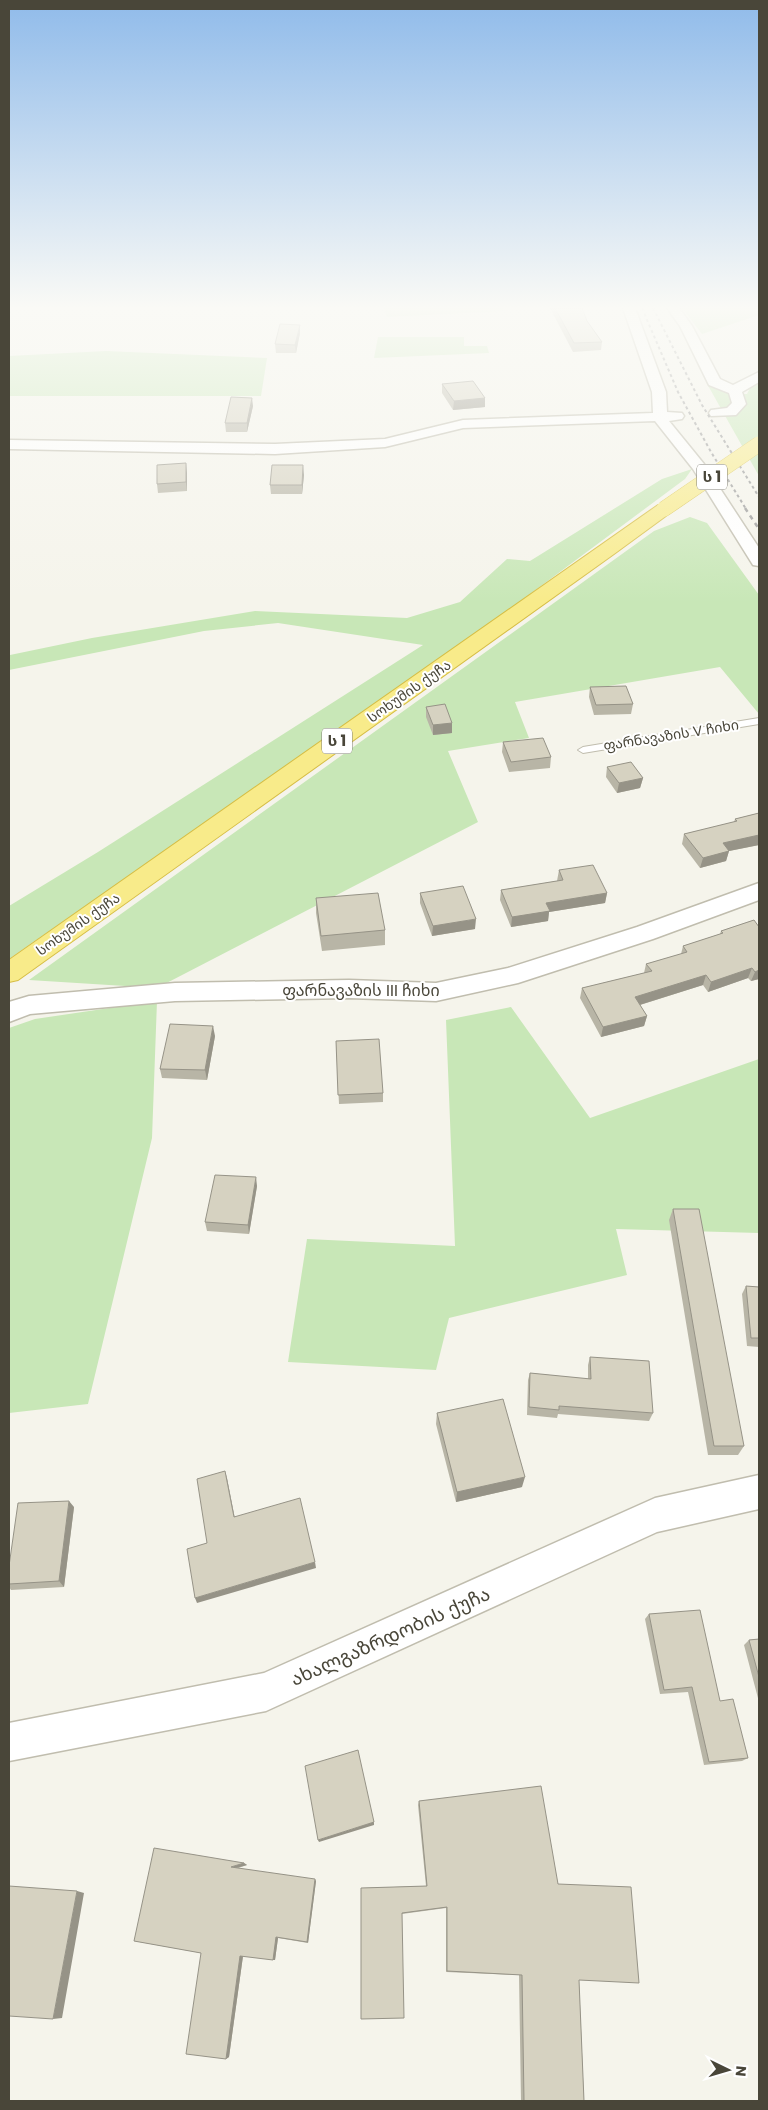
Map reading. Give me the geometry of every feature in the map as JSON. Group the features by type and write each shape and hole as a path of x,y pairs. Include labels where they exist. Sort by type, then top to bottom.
{"highway":[{"name":"სოხუმის ქუჩა","path":"9,973 608,550 664,508 759,444"}],"street":[{"path":"660,406 660,417 665,426 700,467 759,561"},
{"path":"716,413 731,412 737,406"},
{"path":"9,445 275,449 385,443 463,424 677,416"},
{"name":"ფარნავაზის III ჩიხი","path":"9,1012 29,1004 175,992 349,988 436,992 509,977 645,933 759,891"},
{"name":"ახალგაზრდობის ქუჩა","path":"9,1742 266,1692 656,1515 759,1492"}],"lane":[{"name":"ფარნავაზის V ჩიხი","path":"583,750 759,721"}],"green space":[{"path":"720,406 759,406 759,476"},
{"path":"692,469 685,479 479,632 9,959 9,906 98,852 423,645 278,623 204,631 9,670 10,655 92,638 255,611 407,618 460,602 507,559 530,561 662,479"},
{"path":"690,517 707,523 759,595 759,714 720,667 515,702 529,738 448,751 478,822 157,988 29,980 654,531"},
{"path":"157,1001 152,1138 88,1404 9,1413 9,1028 35,1019"},
{"path":"511,1007 590,1118 759,1059 759,1233 616,1229 627,1275 449,1318 436,1370 288,1362 307,1239 455,1246 446,1020"}],"building":[{"path":"229,406 250,406 247,423 225,423"},
{"path":"186,463 186,482 157,484 157,465"},
{"path":"272,465 303,465 302,485 270,485"},
{"path":"626,686 633,704 596,705 590,687"},
{"path":"445,704 452,723 433,725 426,707"},
{"path":"543,738 551,757 511,762 503,742"},
{"path":"631,762 643,778 619,783 607,767"},
{"path":"759,813 759,835 723,843 729,851 703,858 684,834 737,821 735,819"},
{"path":"593,865 607,893 546,903 550,911 512,917 501,890 563,880 559,870"},
{"path":"463,886 476,919 433,926 420,893"},
{"path":"378,893 385,930 321,936 316,898"},
{"path":"754,920 759,927 759,970 755,972 752,968 711,982 706,975 635,997 647,1016 603,1027 582,988 652,971 646,964 687,952 683,946 723,933 721,931"},
{"path":"170,1024 213,1026 205,1070 160,1069"},
{"path":"379,1039 383,1093 338,1095 336,1041"},
{"path":"215,1175 256,1177 248,1225 205,1222"},
{"path":"673,1209 699,1209 744,1446 714,1446"},
{"path":"746,1286 759,1287 759,1338 751,1338"},
{"path":"590,1357 649,1361 653,1413 559,1406 559,1410 529,1407 530,1373 591,1379"},
{"path":"503,1399 525,1477 457,1492 437,1413"},
{"path":"225,1471 234,1517 300,1498 315,1562 195,1598 187,1549 207,1543 197,1479"},
{"path":"69,1501 59,1581 9,1584 9,1566 18,1503"},
{"path":"700,1610 720,1701 733,1699 748,1758 709,1762 692,1687 664,1690 649,1614"},
{"path":"759,1639 759,1677 749,1640"},
{"path":"358,1750 374,1822 318,1840 305,1766"},
{"path":"541,1786 558,1884 631,1887 639,1983 579,1980 584,2101 524,2101 522,1975 447,1971 447,1907 402,1913 404,2018 361,2019 361,1888 427,1886 419,1801"},
{"path":"154,1848 244,1863 231,1867 315,1879 307,1942 276,1937 273,1960 240,1956 226,2059 186,2054 201,1953 134,1941"},
{"path":"9,1886 77,1891 53,2019 9,2016"}],"railway":[{"path":"686,406 746,509"},
{"path":"703,406 759,497"},
{"path":"745,508 759,529"}]}
